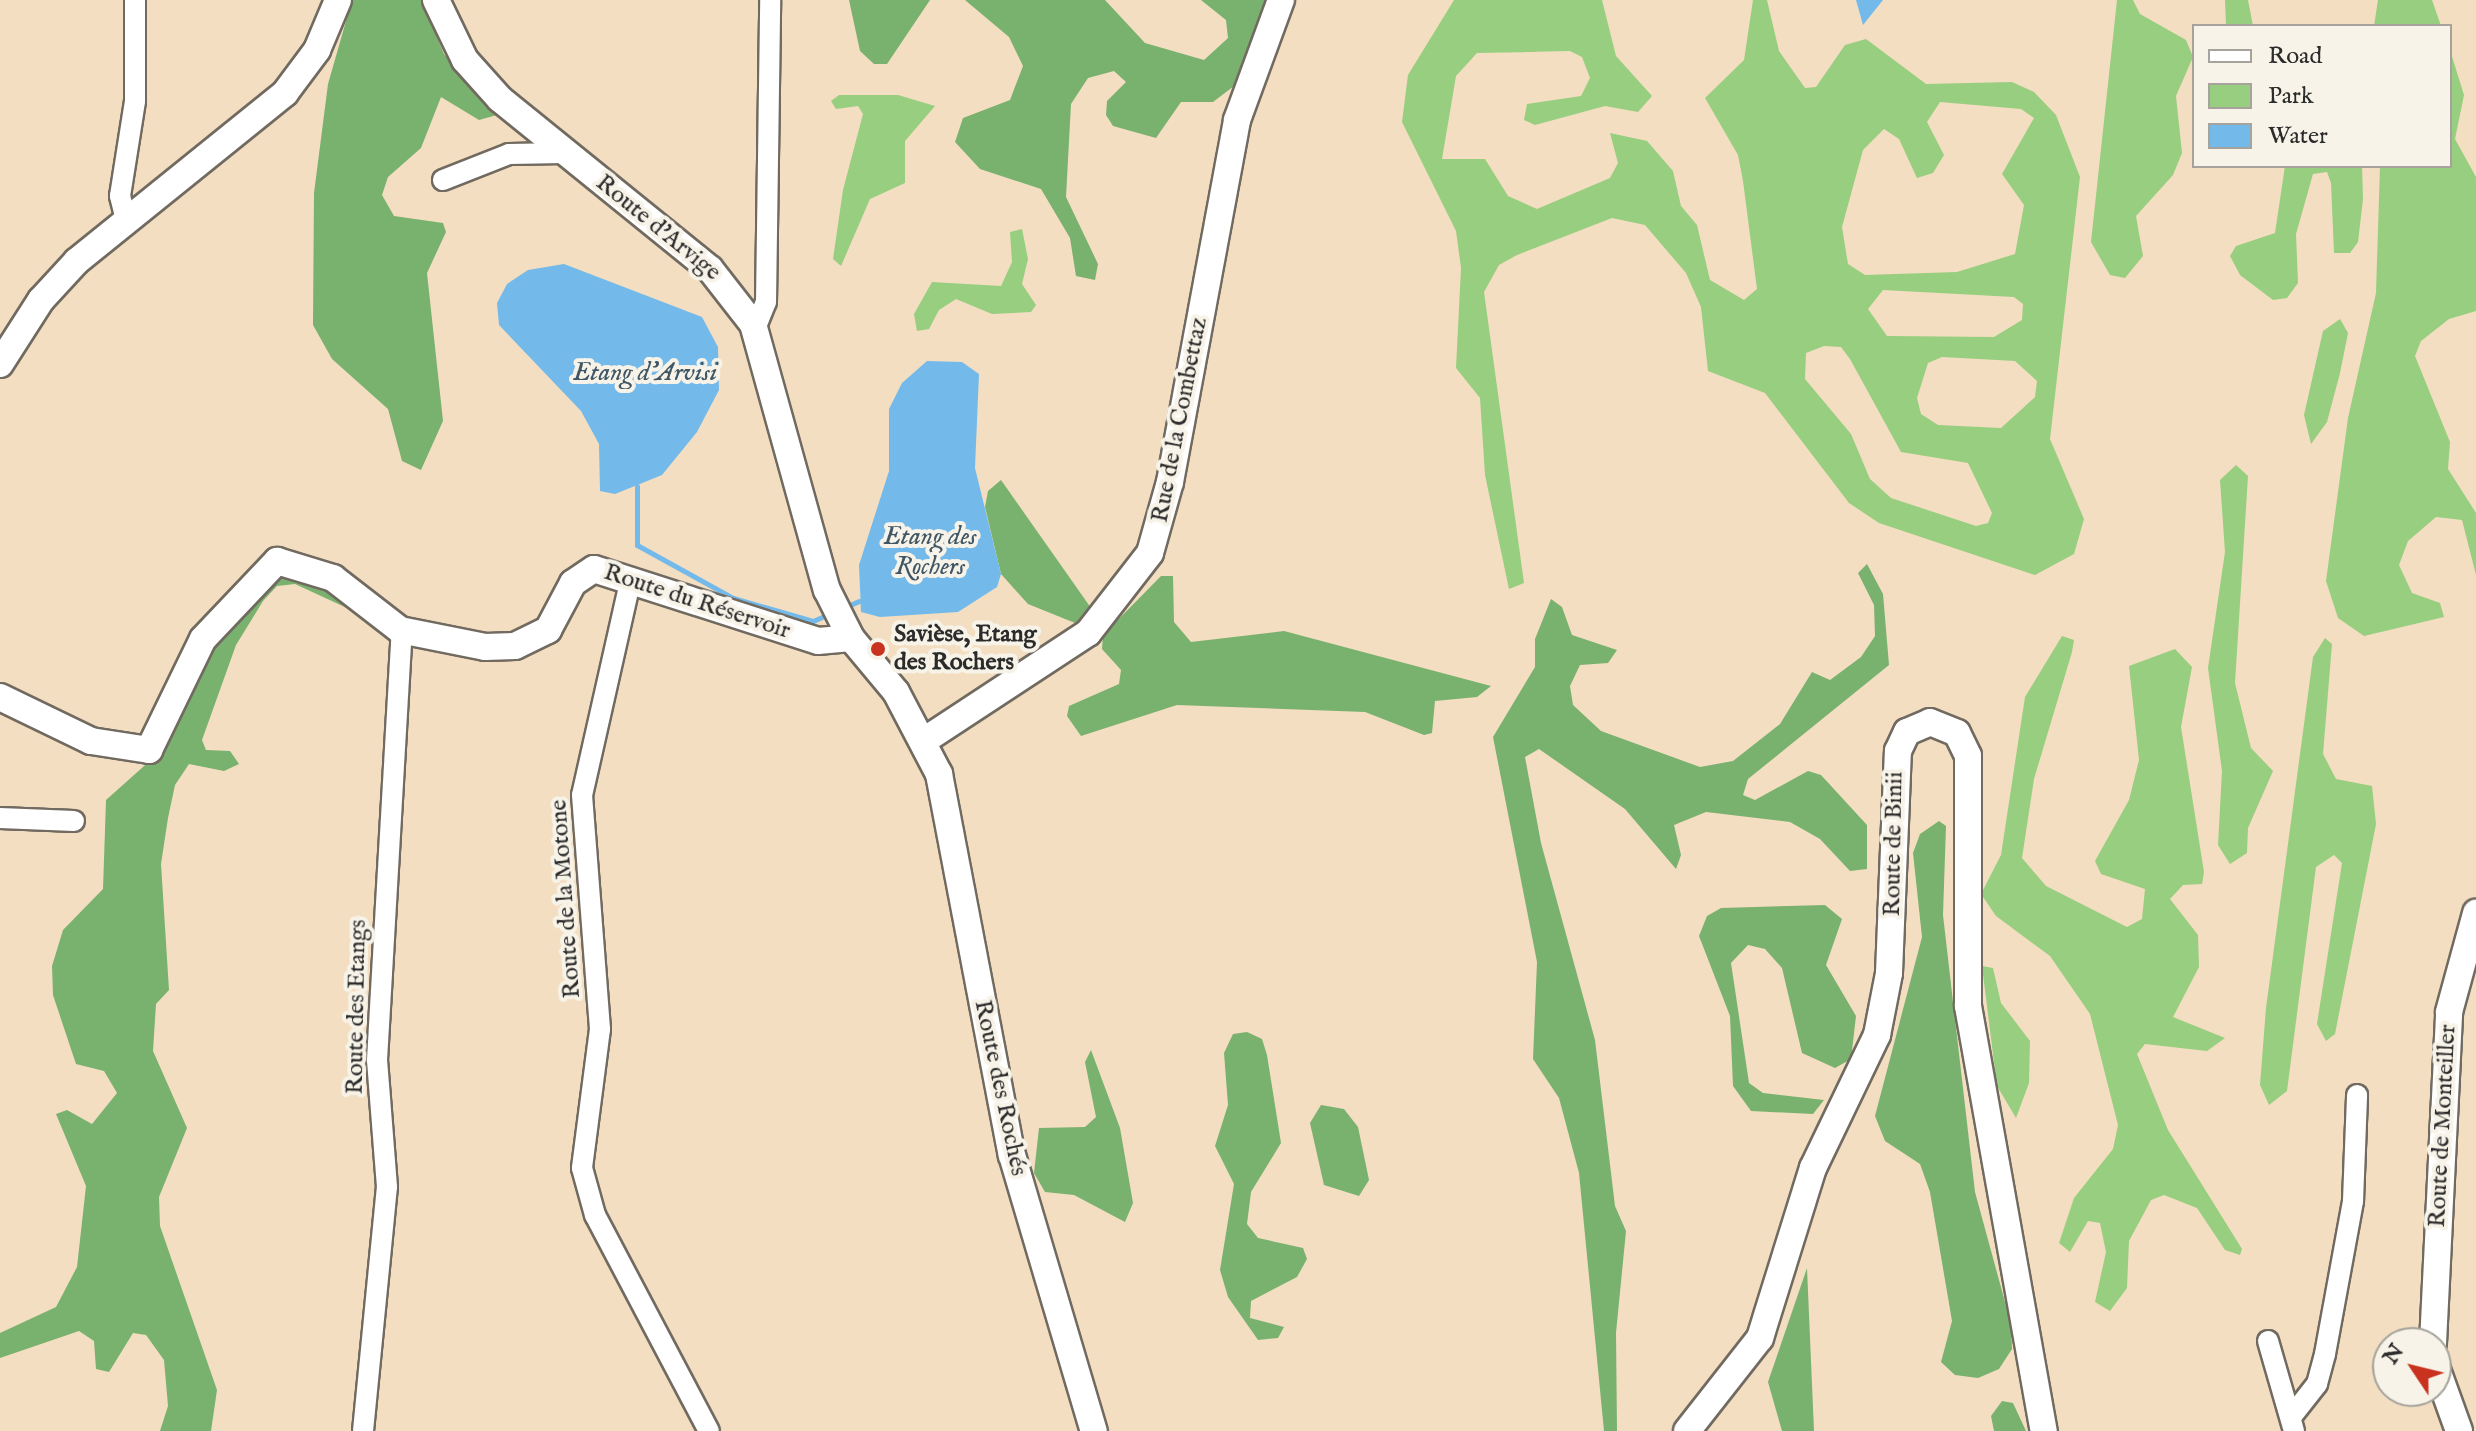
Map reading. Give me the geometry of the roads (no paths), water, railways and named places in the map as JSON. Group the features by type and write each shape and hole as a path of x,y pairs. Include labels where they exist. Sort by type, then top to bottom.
{"street":[{"path":"126,220 120,196 135,101 135,0"},
{"path":"0,364 51,287 126,220 285,93 317,50 338,0"},
{"name":"Route d'Arvige","path":"436,0 476,74 564,153 720,278 755,329 809,538 851,638"},
{"path":"755,329 766,302 770,0"},
{"name":"Rue de la Combettaz","path":"925,740 1088,633 1150,553 1170,482 1237,120 1281,0"},
{"path":"443,180 509,154 564,153"},
{"name":"Route du Réservoir","path":"0,697 91,741 149,750 203,639 277,561 333,578 402,630 515,646 554,624 585,572 631,578 818,641 851,638"},
{"name":"Route de la Motone","path":"631,578 582,795 600,1029 582,1168 595,1215 709,1431"},
{"name":"Route des Etangs","path":"363,1431 387,1187 377,1060 402,630"},
{"name":"Route des Rochés","path":"851,638 925,740 942,786 1012,1155 1094,1431"},
{"name":"Route de Binii","path":"1687,1431 1760,1338 1813,1168 1877,1035 1889,981 1898,751 1907,732 1930,722 1957,733 1968,756 1968,1006 2044,1431"},
{"path":"0,818 74,821"},
{"name":"Route de Monteiller","path":"2434,1327 2449,1012 2476,913"},
{"path":"2292,1424 2317,1384 2325,1354 2353,1201 2357,1095"},
{"path":"2268,1341 2292,1424"},
{"path":"2450,1407 2459,1431"}],"water":[{"path":"1856,0 1883,0 1863,25"},
{"name":"Etang d'Arvisi","path":"564,264 702,317 718,347 719,390 697,432 662,475 615,494 600,491 599,444 581,411 499,325 497,303 507,284 528,270"},
{"name":"Etang des Rochers","path":"927,361 962,362 979,374 975,468 1001,574 997,587 958,612 880,617 861,612 859,565 889,471 889,409 902,383"}],"waterway":[{"path":"637,486 637,545 733,598 813,621 829,614"},
{"path":"845,607 859,601"}],"place":[{"name":"Savièse, Etang des Rochers","path":"878,649"}]}
